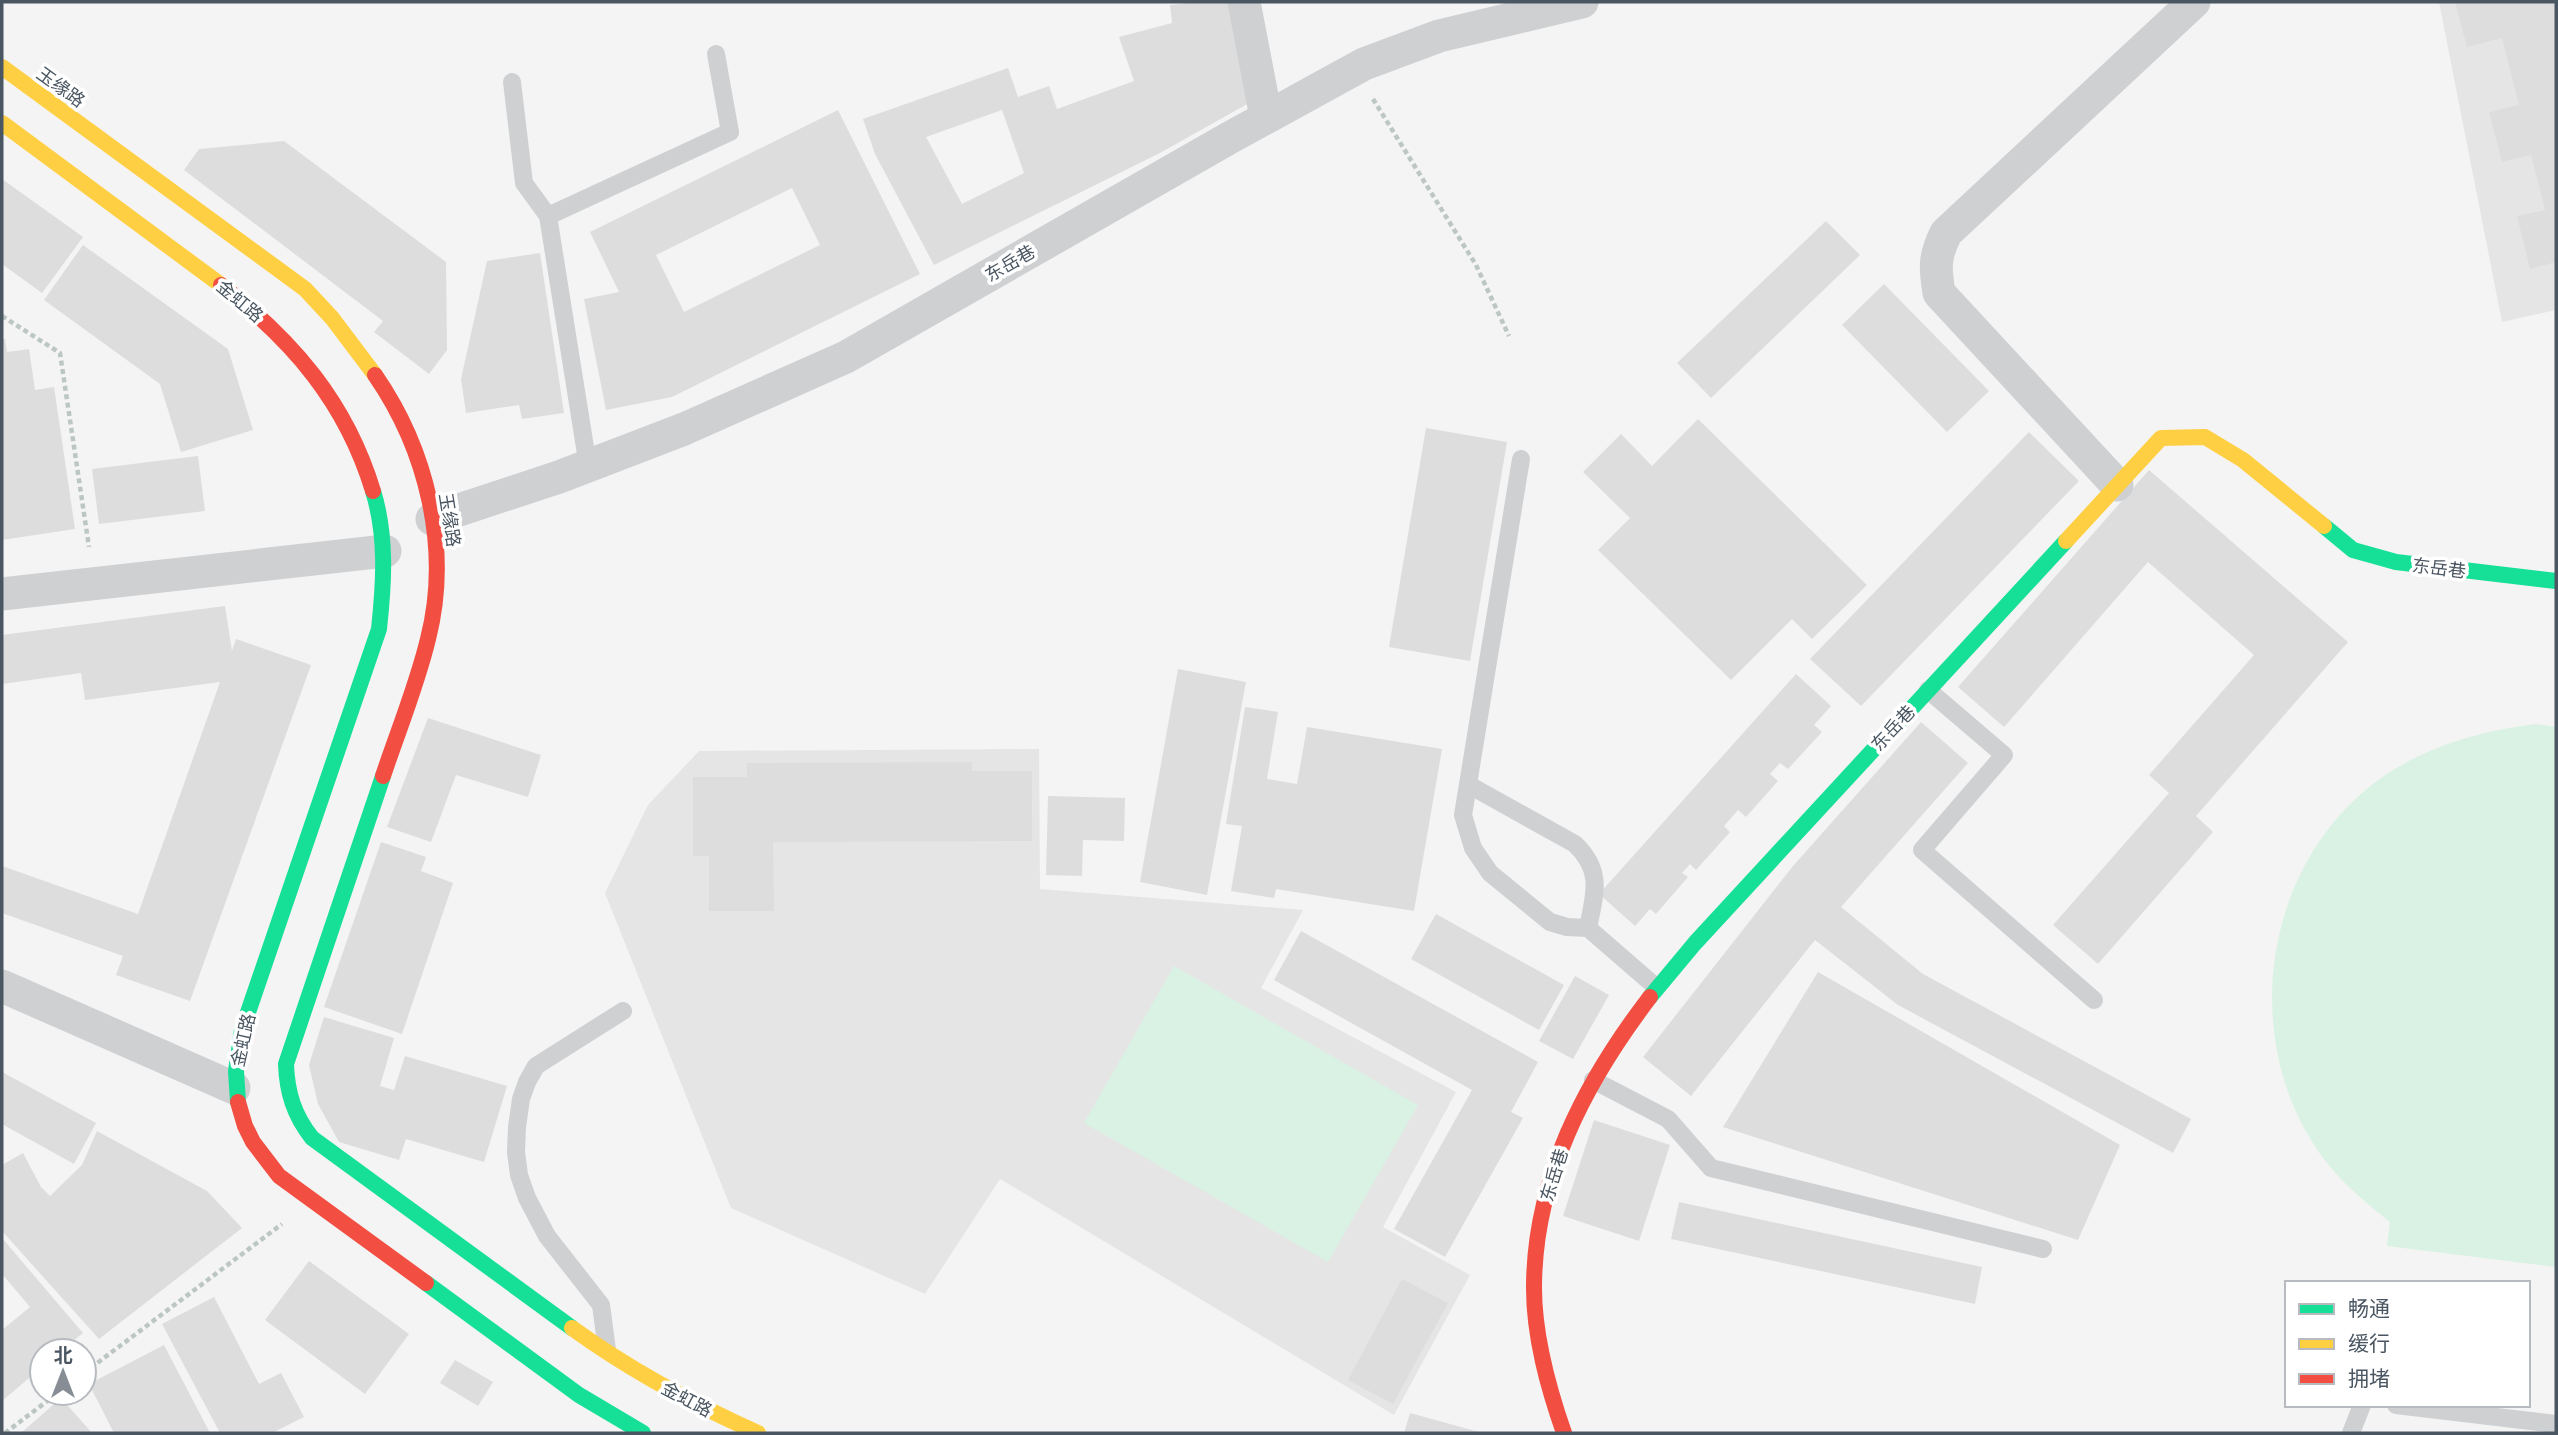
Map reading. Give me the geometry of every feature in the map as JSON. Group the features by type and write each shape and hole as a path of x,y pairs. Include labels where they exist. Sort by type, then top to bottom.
{"main road":[{"name":"玉缘路","path":"2,67 305,289 333,317 381,381 400,416 415,454 436,535 435,606 428,641 286,1065 289,1102 303,1128 312,1138"},
{"name":"金虹路","path":"2,123 221,284 270,325 318,378 354,438 368,471 378,506 385,551 384,600 379,629 242,1030 235,1058 234,1088 240,1117 249,1139 262,1159 278,1176 579,1395 643,1433"},
{"name":"东岳巷","path":"1564,1433 1542,1357 1537,1322 1534,1287 1537,1240 1546,1194 1557,1159 1594,1080 1629,1023 1656,987 2161,438 2205,437 2243,460 2353,550 2396,562 2440,569 2556,581"},
{"name":"金虹路","path":"312,1138 607,1353 704,1409 758,1433"}],"street":[{"path":"1244,2 1266,117"},
{"name":"东岳巷","path":"432,519 588,466 684,429 846,357 1354,69 1439,36 1582,2"},
{"path":"2118,485 1939,293 1935,268 1938,250 1946,233 2194,2"},
{"path":"2,594 385,551"},
{"path":"2,986 234,1088"}],"lane":[{"path":"548,216 730,132 716,54"},
{"path":"512,82 524,183 548,216 588,466"},
{"path":"1521,459 1463,815 1467,832 1473,848 1490,873 1550,922 1588,928 1656,987"},
{"path":"1928,690 2004,755 1922,850 2094,1000"},
{"path":"1469,785 1575,844 1585,853 1595,878 1588,928"},
{"path":"607,1353 601,1305 547,1236 527,1198 519,1175 517,1128 521,1099 536,1066 624,1011"},
{"path":"1594,1080 1668,1119 1711,1168 2043,1249"},
{"path":"2351,1433 2361,1407"},
{"path":"2413,1407 2556,1424"}],"path":[{"path":"1354,69 1476,265 1509,336"},
{"path":"2,316 60,353 94,584"},
{"path":"98,1362 312,1201"},
{"path":"5,1433 39,1407"}],"shaded area":[{"path":"2439,2 2556,2 2556,310 2502,322"},
{"path":"1039,749 1040,889 1303,910 1261,988 1456,1092 1383,1227 1470,1275 1394,1415 1000,1179 925,1294 731,1208 605,893 648,805 699,751"}],"green space":[{"path":"2536,724 2556,727 2556,1267 2387,1246 2390,1222 2332,1169 2301,1122 2281,1070 2273,1015 2275,960 2288,905 2311,855 2344,811 2387,774 2422,755 2458,740"},
{"path":"1174,966 1418,1105 1328,1262 1084,1123"}],"building":[{"path":"1237,2 1249,103 1160,153 934,265 875,154 863,119 1008,68 1018,97 1049,86 1057,109 1134,81 1119,37 1172,23 1170,5","holes":["1002,110 1024,173 962,204 926,137"]},
{"path":"2455,2 2556,2 2556,262 2530,269 2517,216 2545,210 2531,155 2502,162 2489,112 2519,105 2502,38 2467,47"},
{"path":"838,110 920,274 672,397 606,410 584,299 619,292 590,232","holes":["792,188 820,245 684,312 656,255"]},
{"path":"284,141 446,262 447,350 429,374 374,332 383,321 184,170 199,149"},
{"path":"2,179 83,237 42,293 2,264"},
{"path":"1826,221 1860,255 1711,398 1677,363"},
{"path":"83,245 228,349 253,430 181,452 160,384 44,300"},
{"path":"540,253 564,413 522,419 519,405 466,413 461,379 487,261"},
{"path":"1884,284 1989,391 1947,432 1842,325"},
{"path":"2,339 5,339 7,352 29,349 35,390 54,387 75,529 2,540"},
{"path":"1698,419 1867,585 1812,639 1792,619 1731,680 1598,550 1630,518 1583,472 1621,434 1652,466"},
{"path":"1426,428 1507,442 1470,661 1389,647"},
{"path":"2029,432 2079,481 1861,706 1810,659"},
{"path":"198,456 205,511 99,524 92,469"},
{"path":"2149,470 2348,642 2196,816 2213,832 2098,964 2053,925 2169,793 2149,775 2254,655 2148,562 2004,727 1958,687"},
{"path":"225,606 232,651 236,639 311,665 190,1001 116,975 123,956 2,913 2,866 138,914 220,682 85,700 81,673 2,684 2,635"},
{"path":"1178,669 1246,682 1207,895 1140,882"},
{"path":"1796,674 1831,706 1814,725 1822,732 1788,769 1780,763 1770,774 1778,781 1746,817 1738,810 1724,826 1730,832 1696,870 1690,864 1682,873 1688,877 1656,914 1650,909 1635,926 1599,894"},
{"path":"1245,707 1278,712 1267,779 1297,784 1307,727 1442,749 1414,911 1276,889 1274,898 1231,891 1242,826 1226,824"},
{"path":"428,718 541,755 528,797 456,775 431,842 387,827"},
{"path":"1921,722 1968,763 1841,907 1923,974 2191,1119 2173,1153 1898,1005 1815,940 1691,1096 1643,1057 1793,866"},
{"path":"972,762 972,771 1032,771 1032,841 773,842 774,911 709,911 709,856 693,856 693,777 747,777 747,763"},
{"path":"1048,796 1125,798 1124,841 1083,840 1082,876 1046,875"},
{"path":"381,842 426,857 421,871 453,883 402,1034 324,1007"},
{"path":"1436,914 1564,985 1539,1030 1411,959"},
{"path":"1301,931 1538,1062 1511,1112 1523,1118 1445,1257 1394,1229 1472,1090 1274,980"},
{"path":"1818,972 2120,1145 2078,1240 1723,1127"},
{"path":"1575,976 1609,995 1573,1059 1539,1041"},
{"path":"324,1017 394,1038 380,1086 394,1090 405,1056 507,1086 484,1162 406,1139 399,1160 339,1142 318,1104 309,1065"},
{"path":"2,1072 96,1123 74,1164 2,1124"},
{"path":"1594,1120 1670,1145 1639,1241 1563,1216"},
{"path":"97,1131 207,1191 242,1228 99,1339 2,1231 2,1165 23,1153 41,1187 50,1196 82,1165"},
{"path":"1679,1202 1982,1267 1975,1304 1671,1239"},
{"path":"2,1238 83,1333 78,1337 28,1337 28,1379 2,1401 2,1330 30,1307 2,1276"},
{"path":"309,1261 409,1334 365,1394 265,1320"},
{"path":"1402,1279 1448,1303 1393,1404 1348,1380"},
{"path":"214,1297 259,1384 281,1373 304,1417 272,1433 220,1433 162,1324"},
{"path":"164,1345 210,1433 114,1433 98,1402 98,1379"},
{"path":"455,1360 493,1382 478,1406 440,1383"},
{"path":"51,1407 69,1407 92,1433 21,1433"},
{"path":"1410,1413 1479,1432 1479,1433 1404,1433"}],"traffic: fast":[{"path":"238,1102 236,1071 242,1030 379,629 383,560 381,525 373,491"},
{"path":"2324,526 2353,550 2396,562 2556,581"},
{"path":"1650,997 1695,943 2066,541"},
{"path":"383,776 286,1064 293,1103 300,1121 312,1138 572,1328"},
{"path":"426,1283 579,1395 643,1433"}],"traffic: slow":[{"path":"2,67 305,289 332,318 375,375"},
{"path":"2,123 221,285"},
{"path":"2066,541 2161,438 2205,437 2243,460 2324,526"},
{"path":"572,1328 662,1385 758,1433"}],"traffic: jam":[{"path":"221,285 271,328 314,376 348,429 373,491"},
{"path":"375,375 393,404 421,468 430,501 437,570 434,605 424,656 383,776"},
{"path":"1564,1433 1543,1362 1536,1325 1536,1248 1543,1208 1554,1170 1585,1098 1604,1063 1650,997"},
{"path":"238,1102 253,1142 279,1176 426,1283"}]}
